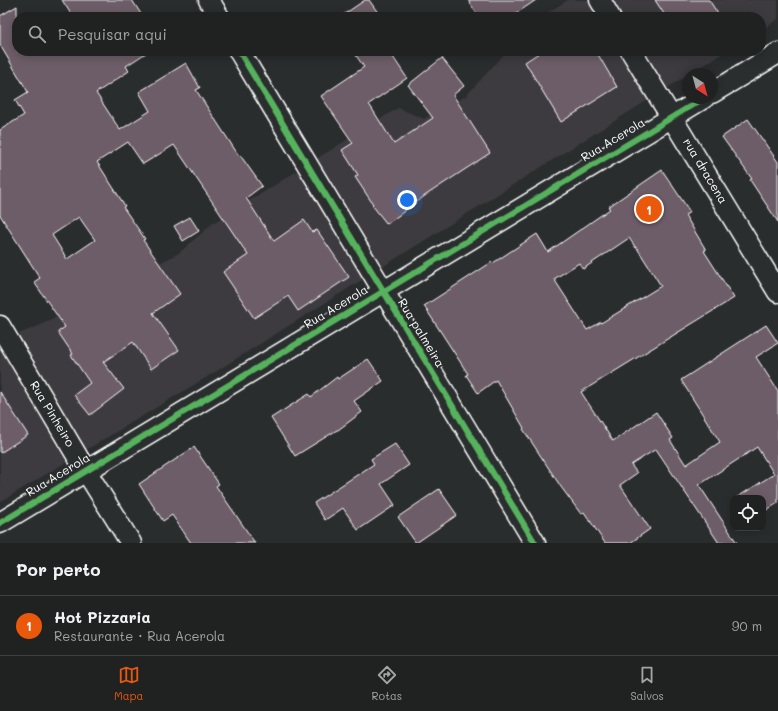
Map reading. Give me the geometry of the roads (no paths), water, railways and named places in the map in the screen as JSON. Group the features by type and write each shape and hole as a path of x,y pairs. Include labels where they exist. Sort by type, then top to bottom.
{"street":[{"path":"209,0 216,12"},
{"path":"600,0 607,12"},
{"path":"718,89 778,53"},
{"name":"Rua palmeira","path":"242,56 535,543"},
{"name":"rua dracena","path":"634,56 778,292"},
{"name":"Rua Acerola","path":"0,523 694,104"},
{"name":"Rua Pinheiro","path":"0,326 86,471 131,543"}],"place":[{"name":"Hot Pizzaria","path":"649,209"}]}
